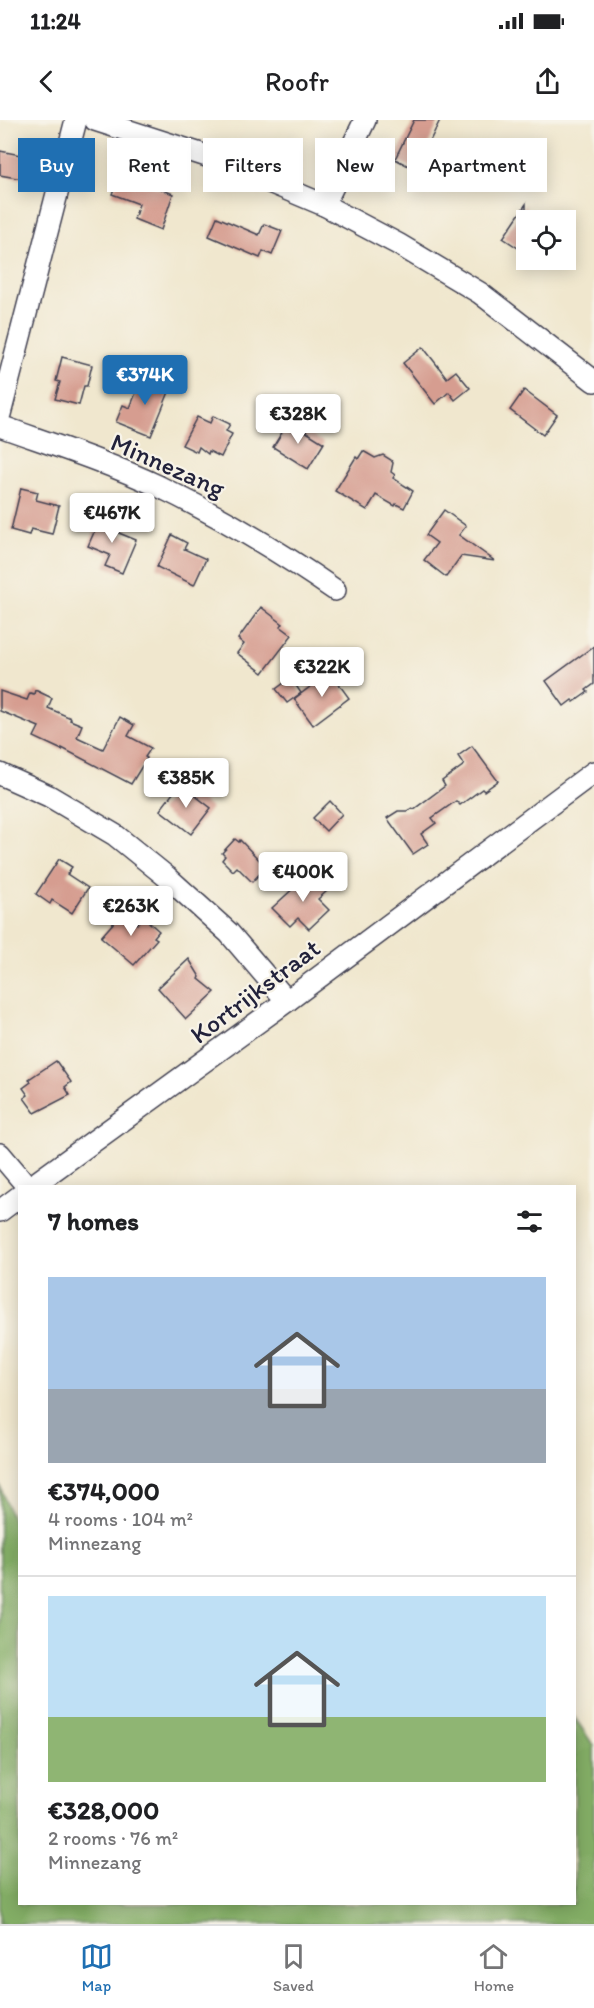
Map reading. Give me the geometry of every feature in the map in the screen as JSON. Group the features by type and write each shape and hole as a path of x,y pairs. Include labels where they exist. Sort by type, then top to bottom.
{"street":[{"path":"0,414 2,391 76,120"},
{"path":"95,120 210,157 324,205 398,244 480,293 594,381"},
{"path":"324,205 365,120"},
{"name":"Minnezang","path":"0,426 156,485 226,520 335,590"},
{"name":"Kortrijkstraat","path":"33,1185 287,1001 594,772"},
{"path":"0,774 49,796 124,842 229,933 287,1001"},
{"path":"0,1154 26,1185"},
{"path":"0,1210 18,1197"}],"green space":[{"path":"0,1485 18,1533 18,1905 576,1905 576,1719 594,1746 594,1924 0,1924"}],"building":[{"path":"414,120 440,120 431,138 407,138 407,165 395,159"},
{"path":"0,151 18,154 18,178 0,175"},
{"path":"113,192 168,192 173,194 161,230 134,219 139,204 112,194"},
{"path":"217,217 259,235 264,224 282,231 272,255 263,251 260,258 209,236"},
{"path":"516,219 516,247 503,238"},
{"path":"423,347 447,378 456,371 470,388 455,400 449,392 435,404 403,363"},
{"path":"62,357 92,365 79,405 55,399 60,382 56,381"},
{"path":"143,375 171,387 151,436 116,422 123,405 130,408"},
{"path":"524,390 557,415 543,435 510,410"},
{"path":"213,416 230,424 226,431 232,434 221,457 209,451 208,454 199,447 197,452 182,445 197,417 210,423"},
{"path":"289,421 324,443 308,469 273,447"},
{"path":"363,451 375,458 383,455 391,460 393,463 391,472 395,475 393,478 413,491 404,508 396,504 395,506 376,495 367,510 335,491 356,457 358,459"},
{"path":"21,488 38,492 36,500 59,506 52,534 31,529 29,535 11,530"},
{"path":"444,510 466,526 459,535 495,561 461,556 446,577 424,560 437,543 426,535"},
{"path":"102,514 118,521 114,531 136,540 122,573 105,566 110,555 88,546"},
{"path":"172,535 187,543 184,549 206,559 194,585 157,567"},
{"path":"261,607 283,624 280,626 292,635 263,673 237,653 244,644 238,639"},
{"path":"594,646 594,684 586,690 588,692 564,706 546,681"},
{"path":"330,672 349,698 313,725 294,699"},
{"path":"291,678 301,693 287,703 276,689"},
{"path":"35,690 52,698 48,708 82,725 77,737 103,749 120,717 134,725 128,736 151,748 131,784 62,748 62,750 34,737 39,727 0,711 0,691 27,700 30,693 34,694"},
{"path":"472,746 498,781 460,805 456,801 432,818 436,823 421,834 428,844 413,854 387,818 398,811 414,809 445,786 442,781 464,765 458,756"},
{"path":"180,784 211,808 191,834 160,810"},
{"path":"330,801 342,814 326,831 313,818"},
{"path":"235,839 239,842 240,840 266,867 252,882 237,867 233,871 222,860 225,856 222,853"},
{"path":"59,859 72,867 67,874 88,888 72,913 52,900 50,904 36,894"},
{"path":"310,873 327,891 318,899 329,910 309,929 298,918 290,926 272,908"},
{"path":"123,912 137,924 143,917 159,931 154,937 157,939 134,965 101,937"},
{"path":"189,959 199,979 215,992 186,1019 158,988"},
{"path":"56,1061 71,1082 65,1087 70,1095 35,1113 24,1098 28,1095 23,1088 31,1082 29,1079"}]}
